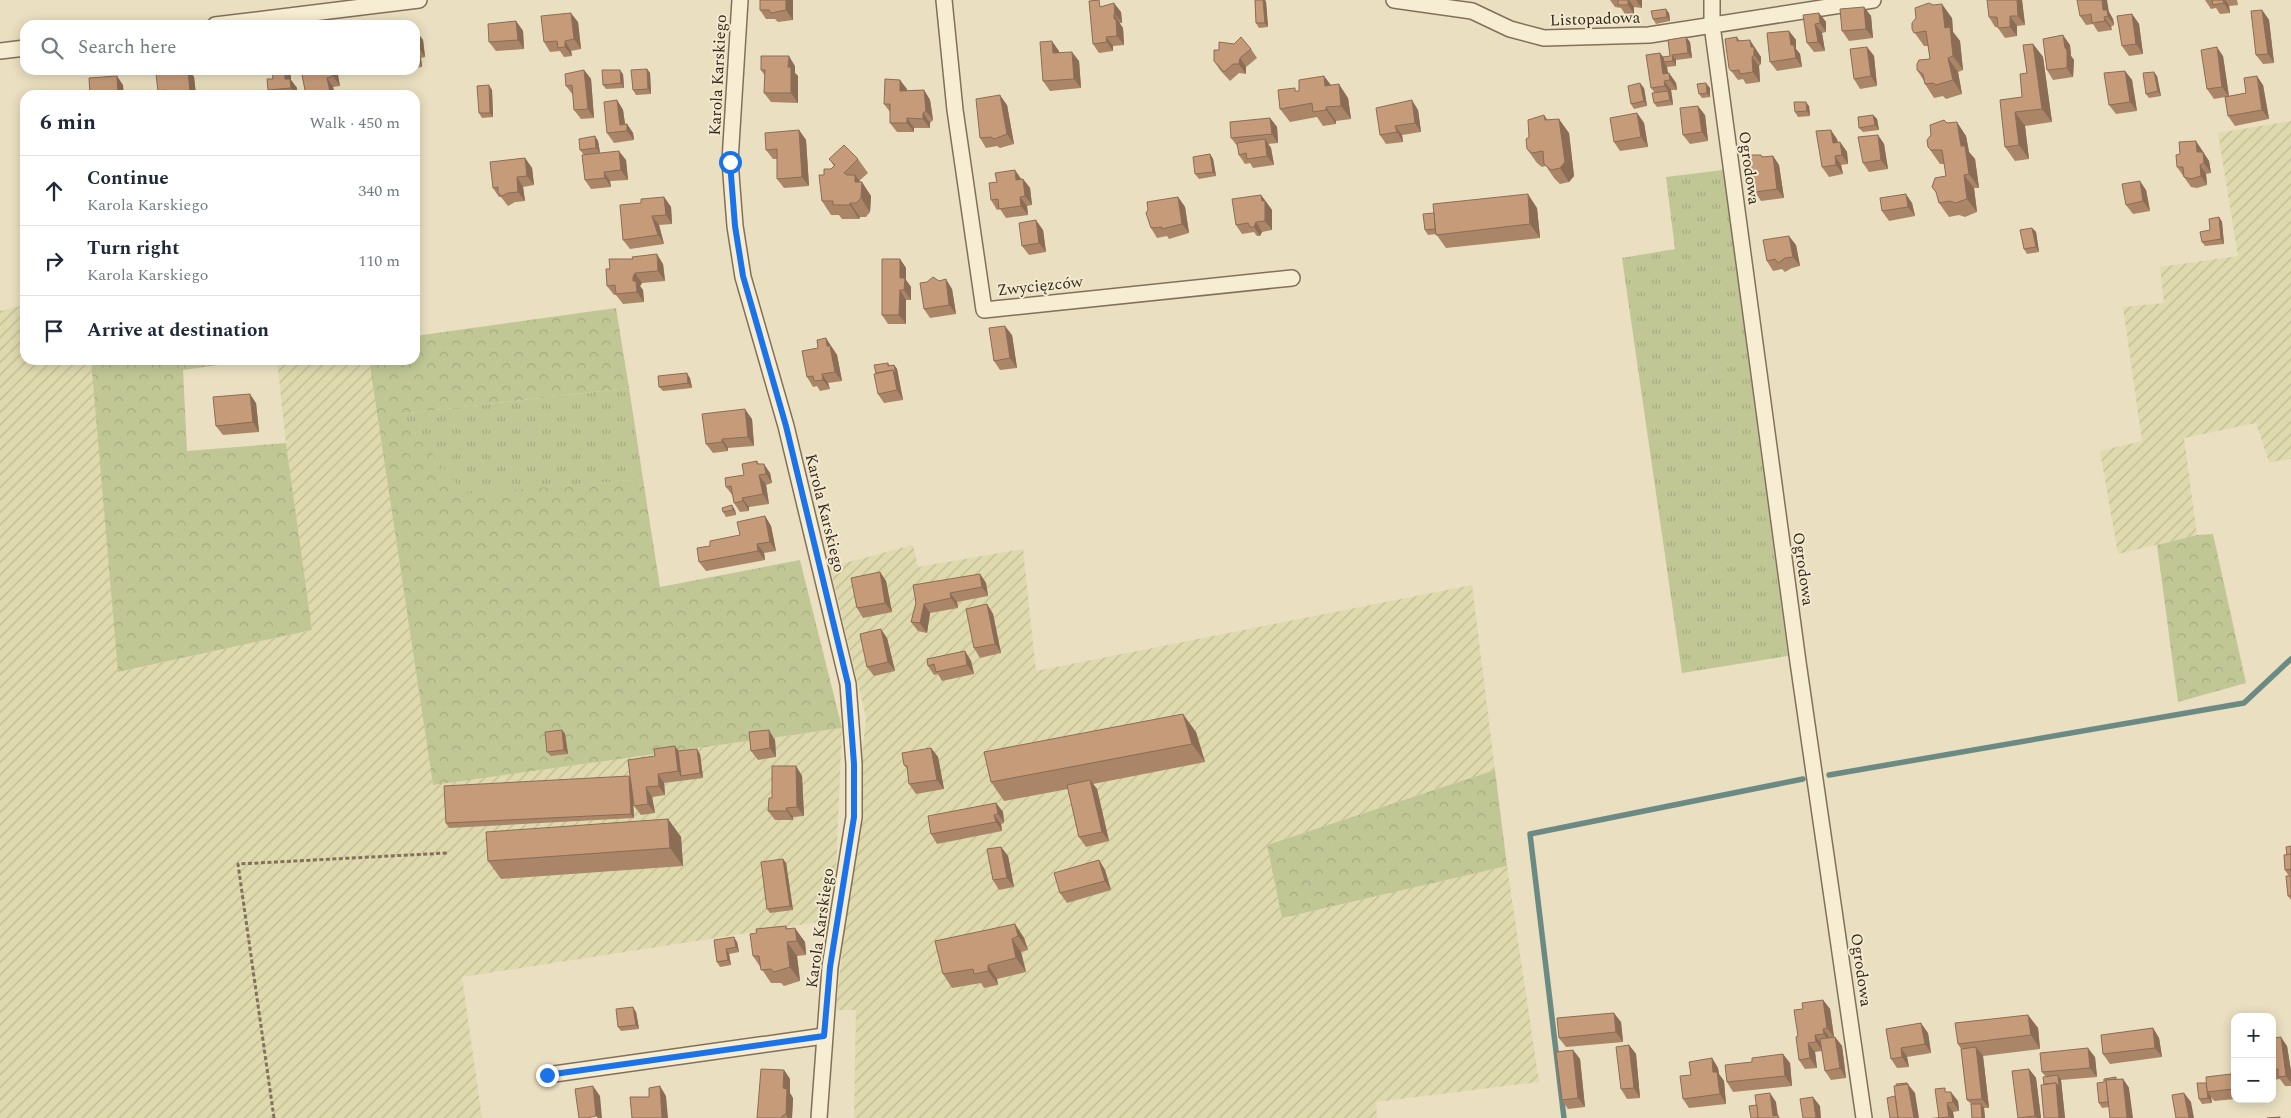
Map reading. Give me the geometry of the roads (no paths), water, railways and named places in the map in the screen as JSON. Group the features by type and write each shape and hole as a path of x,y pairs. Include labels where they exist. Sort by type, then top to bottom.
{"street":[{"path":"256,20 419,0"},
{"name":"Karola Karskiego","path":"740,0 730,162 735,226 743,276 786,426 848,684 852,725 854,817 830,967 819,1118"},
{"name":"Zwycięzców","path":"944,0 955,110 984,310 1292,278"},
{"name":"Listopadowa","path":"1394,0 1472,11 1510,29 1544,38 1649,35 1873,0"},
{"name":"Ogrodowa","path":"1712,0 1712,25 1796,642 1864,1118"},
{"path":"0,51 20,49"},
{"path":"547,1075 824,1036"}],"waterway":[{"path":"1829,775 2244,703 2291,659"},
{"path":"1564,1118 1530,834 1803,779"}]}
